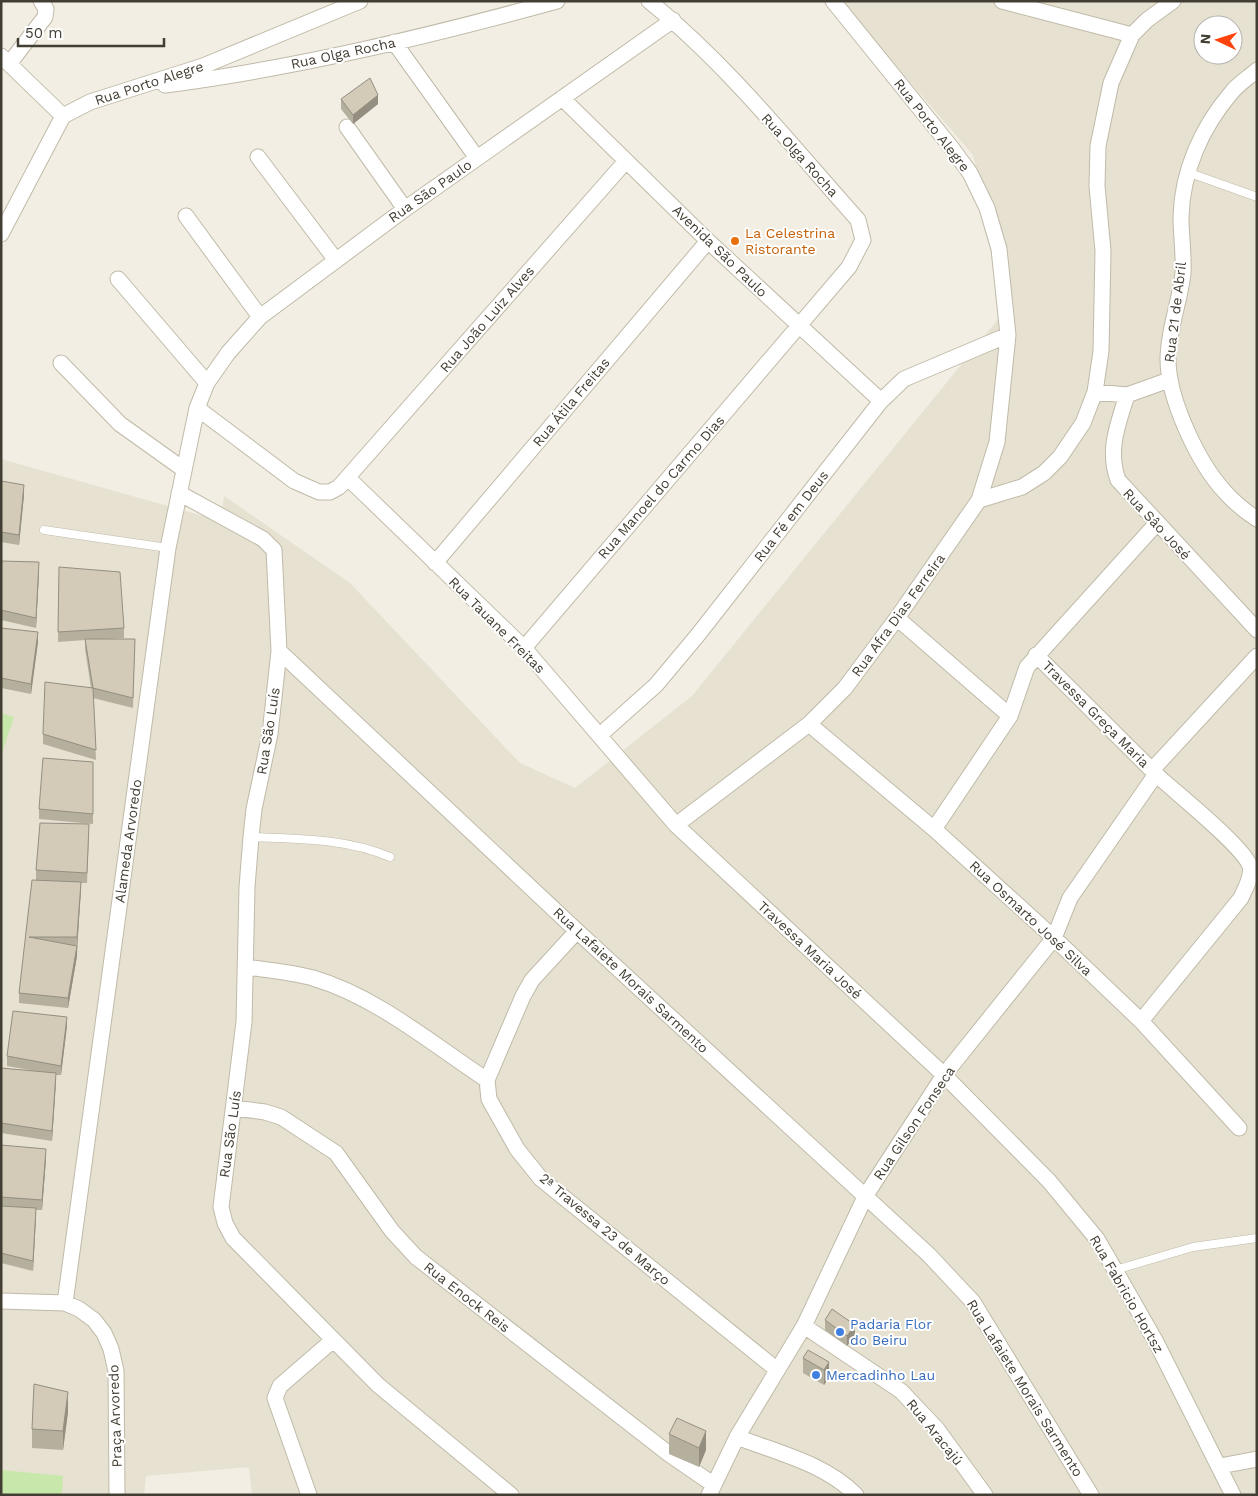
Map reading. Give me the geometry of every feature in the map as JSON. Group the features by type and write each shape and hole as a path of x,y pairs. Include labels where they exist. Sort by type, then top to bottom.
{"street":[{"path":"1,234 63,116 5,60 45,17 46,9 41,1"},
{"name":"Rua Porto Alegre","path":"63,116 90,102 203,66 360,1"},
{"name":"Rua Olga Rocha","path":"126,90 213,79 394,42 557,1"},
{"name":"Rua Porto Alegre","path":"833,1 970,173 987,208 999,250 1008,335 997,442 979,500"},
{"path":"1002,1 1132,35"},
{"path":"979,500 1022,487 1044,473 1072,441 1083,423 1095,392 1101,351 1103,251 1096,186 1098,146 1111,83 1132,35 1147,20 1173,1"},
{"name":"Rua Olga Rocha","path":"650,2 673,20 730,76 858,220 863,240 849,267 799,326"},
{"name":"Rua São Paulo","path":"207,383 228,353 260,317 335,259 673,20"},
{"path":"394,42 477,158"},
{"name":"Rua 21 de Abril","path":"1257,70 1232,92 1214,116 1197,146 1187,172 1181,215 1183,272 1168,358 1169,380 1187,429 1206,466 1225,492 1257,519"},
{"name":"Avenida São Paulo","path":"562,98 708,241 881,401"},
{"path":"347,127 405,209"},
{"path":"258,158 335,259"},
{"name":"Rua João Luiz Alves","path":"197,408 294,481 309,489 319,492 330,492 348,478 626,161"},
{"path":"186,216 260,317"},
{"name":"Rua Átila Freitas","path":"435,563 708,241"},
{"path":"118,279 207,383"},
{"name":"Rua Manoel do Carmo Dias","path":"524,648 799,326"},
{"name":"Rua Fé em Deus","path":"600,735 656,685 697,636 881,401 904,379 1008,335"},
{"path":"61,363 120,424 183,468"},
{"path":"1095,392 1126,395 1169,380"},
{"name":"Alameda Arvoredo","path":"65,1303 168,548 183,468 197,408 207,383"},
{"name":"Rua Sâo José","path":"1126,395 1113,439 1114,468 1124,489 1257,630"},
{"name":"Rua Tauane Freitas","path":"348,478 524,648 676,825"},
{"path":"179,493 264,539 274,550 278,651"},
{"name":"Rua Afra Dias Ferreira","path":"676,825 810,724 845,688 897,618 979,500"},
{"path":"934,829 1010,716 1023,675 1036,655 1157,523"},
{"path":"897,618 1010,716"},
{"name":"Rua São Luís","path":"278,651 270,734 254,809 251,837 247,887 244,1022 235,1108 221,1207 225,1223 233,1238 332,1341 378,1385 510,1495"},
{"name":"Rua Lafaiete Morais Sarmento","path":"278,651 577,931 929,1255 973,1302 1091,1495"},
{"name":"Travessa Greça Maria","path":"1036,655 1154,772 1244,856 1250,866 1250,877 1241,898 1141,1021"},
{"name":"Rua Gilson Fonseca","path":"711,1490 737,1437 804,1326 866,1195 944,1075 1054,938 1070,898 1154,772 1257,656"},
{"name":"Rua Osmarto José Silva","path":"810,724 934,829 1054,938 1141,1021 1239,1128"},
{"name":"Travessa Maria José","path":"676,825 944,1075"},
{"path":"246,967 295,973 340,988 372,1004 487,1080 523,996 532,980 577,931"},
{"name":"Rua Fabricio Hortsz","path":"944,1075 1049,1181 1097,1239 1116,1270 1220,1466 1233,1495"},
{"name":"2ª Travessa 23 de Março","path":"487,1080 489,1099 498,1116 517,1149 542,1179 776,1370"},
{"name":"Rua Enock Reis","path":"235,1108 265,1112 280,1117 336,1153 392,1231 416,1258 669,1454 711,1490"},
{"name":"Praça Arvoredo","path":"1,1300 65,1303 79,1309 94,1320 112,1349 116,1371 117,1495"},
{"name":"Rua Aracajú","path":"804,1326 901,1391 937,1429 985,1495"},
{"path":"309,1495 275,1398 280,1386 332,1341"},
{"path":"737,1437 816,1466 843,1482 856,1495"},
{"path":"1220,1466 1257,1459"}],"lane":[{"path":"1187,172 1257,197"},
{"path":"44,530 168,548"},
{"path":"251,837 361,845 390,857"},
{"path":"1116,1270 1193,1247 1257,1238"}],"shaded area":[{"path":"845,1 1257,1 1257,1495 252,1495 249,1467 146,1476 144,1495 1,1495 1,459 221,521 224,496 350,583 520,763 575,788 692,696 1008,307 973,155 853,16"}],"green space":[{"path":"1,713 14,717 1,756"},
{"path":"1,1470 63,1476 62,1495 1,1495"}],"building":[{"path":"370,78 378,95 353,115 341,99"},
{"path":"1,481 24,485 19,535 1,532"},
{"path":"1,561 39,562 36,618 1,610"},
{"path":"59,567 120,572 124,628 58,632"},
{"path":"1,628 38,632 31,684 1,678"},
{"path":"85,639 135,639 133,698 93,688"},
{"path":"45,682 93,688 96,750 43,734"},
{"path":"43,758 93,762 93,814 39,809"},
{"path":"40,823 89,824 87,873 36,870"},
{"path":"32,880 81,882 77,937 29,937 77,946 68,998 19,993"},
{"path":"13,1011 67,1017 61,1066 7,1056"},
{"path":"1,1068 56,1073 52,1131 1,1123"},
{"path":"1,1145 46,1149 42,1200 1,1197"},
{"path":"1,1206 36,1208 33,1261 1,1253"},
{"path":"832,1309 855,1325 847,1336 825,1320"},
{"path":"808,1350 829,1362 824,1370 803,1358"},
{"path":"34,1384 68,1392 63,1431 32,1429"},
{"path":"677,1418 706,1431 699,1448 669,1434"}],"place":[{"name":"La Celestrina Ristorante","path":"735,241"},
{"name":"Padaria Flor do Beiru","path":"840,1332"},
{"name":"Mercadinho Lau","path":"816,1375"}]}
